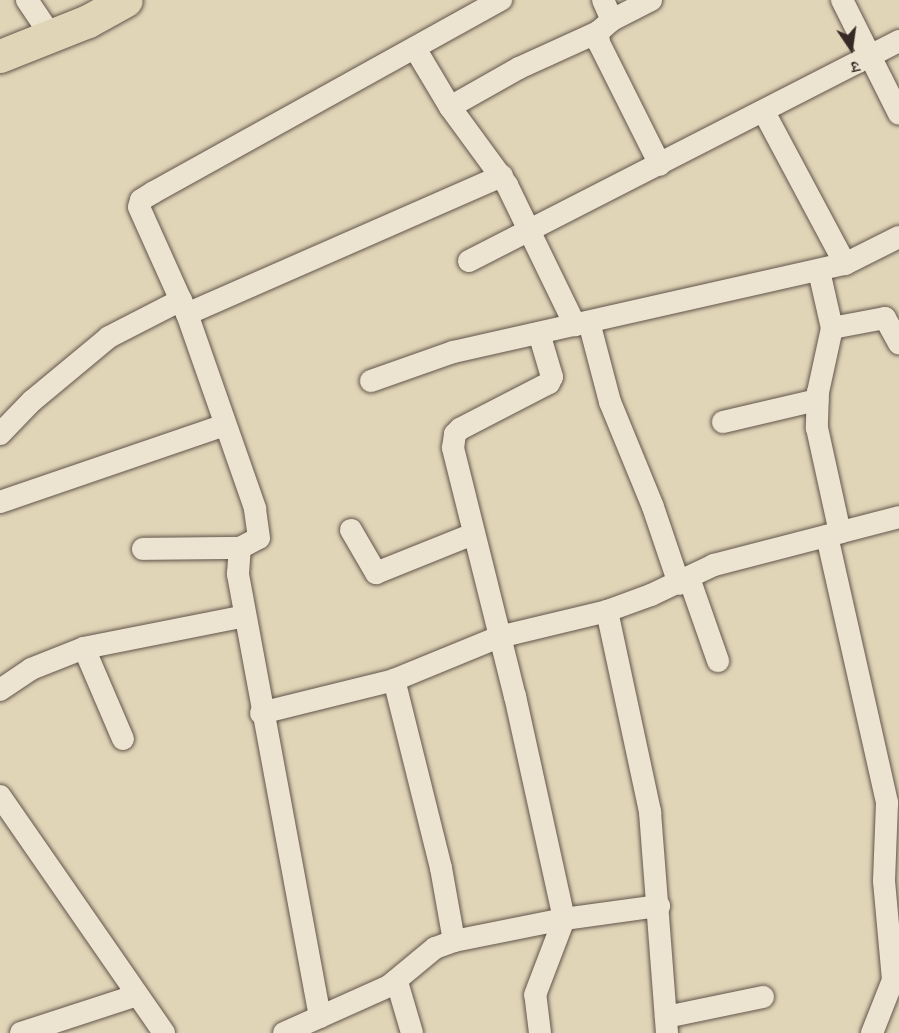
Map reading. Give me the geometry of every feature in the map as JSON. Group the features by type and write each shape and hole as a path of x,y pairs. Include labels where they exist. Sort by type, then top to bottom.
{"highway":[{"path":"0,56 52,37 118,2"}],"street":[{"path":"27,0 52,37"},
{"path":"143,549 240,548 255,544 260,530 184,307 139,207 141,200 416,50 501,0"},
{"path":"450,107 605,17 651,0"},
{"path":"842,0 899,114"},
{"path":"605,17 599,43 660,165"},
{"path":"468,261 529,232 899,41"},
{"path":"416,50 450,107 502,176 529,232 582,323 610,402 718,662"},
{"path":"764,112 845,264"},
{"path":"0,434 32,401 109,337 502,176"},
{"path":"371,381 453,352 845,264 899,237"},
{"path":"819,271 832,328 818,400 817,428 834,535 884,774 887,803 884,881 893,980 872,1033"},
{"path":"832,328 885,318 899,343"},
{"path":"540,333 552,377 549,383 460,429 453,440 564,919 535,995 540,1033"},
{"path":"723,422 818,400"},
{"path":"0,502 225,425"},
{"path":"261,713 394,680 499,637 607,611 684,581 714,565 899,517"},
{"path":"351,530 376,573 473,534"},
{"path":"240,548 238,574 261,713 320,1017"},
{"path":"607,611 650,812 667,1025 764,997"},
{"path":"0,690 31,669 84,648 245,616"},
{"path":"84,648 123,739"},
{"path":"394,680 441,868 454,941"},
{"path":"2,802 164,1033"},
{"path":"284,1033 398,981 435,948 454,941 564,919 659,906"},
{"path":"398,981 412,1033"},
{"path":"21,1033 137,995"}]}
